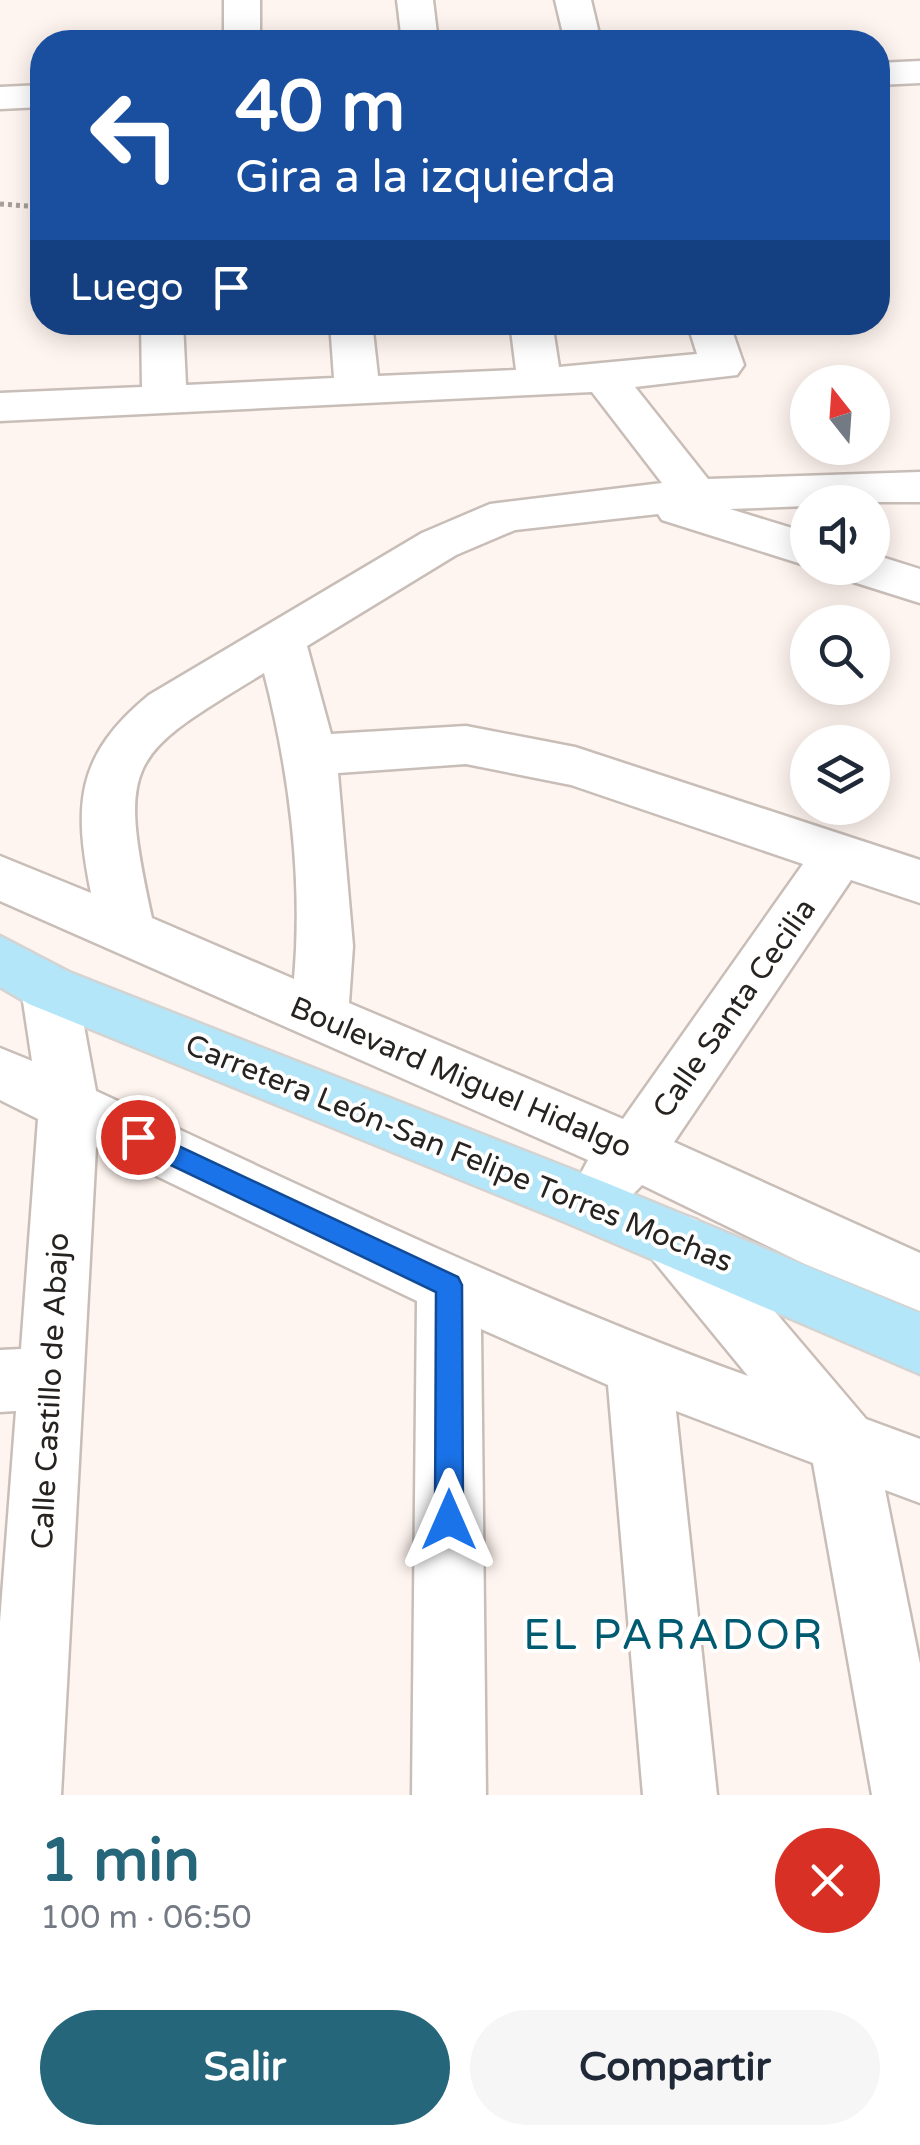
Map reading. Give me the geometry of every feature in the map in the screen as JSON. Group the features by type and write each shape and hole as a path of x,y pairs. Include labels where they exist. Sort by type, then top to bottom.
{"main road":[{"name":"Carretera León-San Felipe Torres Mochas","path":"25,973 920,1344"}],"street":[{"path":"242,0 242,30"},
{"path":"415,0 419,30"},
{"path":"573,0 580,30"},
{"path":"890,73 920,72"},
{"path":"0,98 30,97"},
{"path":"162,335 164,401"},
{"path":"352,335 357,390"},
{"path":"534,335 540,383"},
{"path":"0,407 604,378 722,364 712,335"},
{"path":"604,378 674,498 790,543"},
{"path":"126,929 106,798 110,773 120,751 138,728 477,526 547,509 674,498 920,487"},
{"path":"890,576 920,586"},
{"path":"281,641 311,754 325,946 319,1017"},
{"path":"311,754 466,745 575,766 920,882"},
{"name":"Calle Santa Cecilia","path":"587,1203 634,1152 838,856"},
{"name":"Boulevard Miguel Hidalgo","path":"0,876 634,1152 827,1244 920,1282"},
{"name":"Calle Castillo de Abajo","path":"24,1795 16,1685 26,1380 69,1104 25,973"},
{"path":"0,1073 449,1285 640,1367 920,1471"},
{"path":"675,1240 842,1440 909,1795"},
{"path":"449,1285 449,1795"},
{"path":"640,1367 680,1795"}],"path":[{"path":"0,204 30,207"}],"district":[{"name":"EL PARADOR","path":"674,1634"}],"route":[{"path":"138,1137 449,1285 449,1520"}]}
